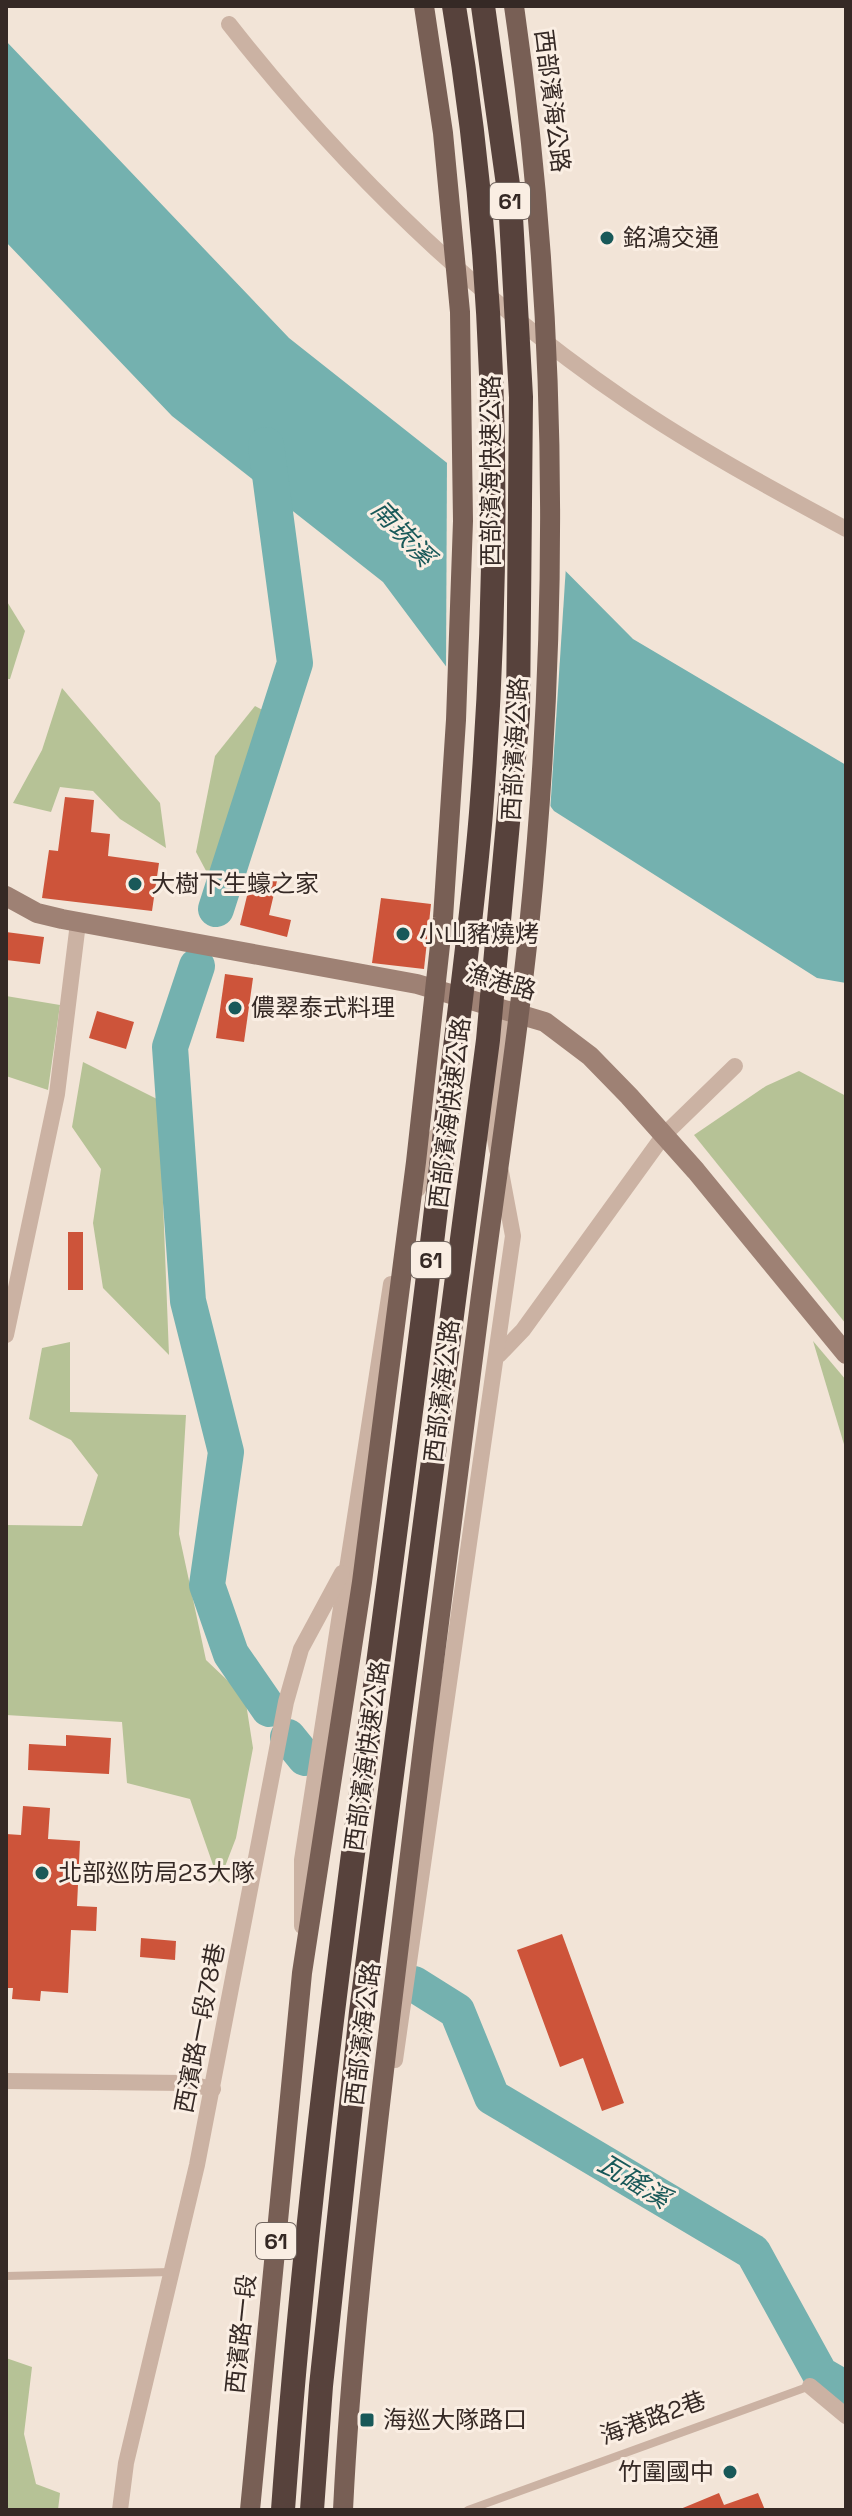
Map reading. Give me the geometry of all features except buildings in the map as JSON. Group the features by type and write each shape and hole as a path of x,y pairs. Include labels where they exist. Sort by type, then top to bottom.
{"highway":[{"name":"西部濱海快速公路","path":"283,2510 311,2188 431,1259 481,815 492,611 494,401 481,216 454,6"},
{"name":"西部濱海快速公路","path":"312,2510 321,2386 361,2012 488,1040 518,714 521,397 510,199 483,6"}],"main road":[{"name":"61","path":"302,1973 362,1582 416,1162 443,918 456,720 463,521 460,312 443,133 424,6"},
{"name":"西部濱海公路","path":"363,2255 421,1763 529,927 542,755 550,586 542,249 533,146 514,6"},
{"name":"西濱路一段","path":"250,2510 302,1973"},
{"name":"61","path":"343,2510 363,2255"}],"street":[{"path":"229,24 267,72 367,183 472,283 627,401 765,485 846,529"},
{"name":"漁港路","path":"9,900 37,913 78,923 417,984 545,1022 590,1056 664,1135 846,1354"},
{"path":"6,1335 57,1094 78,923"},
{"path":"302,1973 302,1860 347,1562 394,1261 440,1126 453,995"},
{"path":"363,2255 378,2188 499,1355 513,1236 493,1128 505,1010"},
{"path":"499,1355 523,1330 664,1135 735,1066"},
{"name":"西濱路一段78巷","path":"120,2510 126,2463 213,2089 286,1702 301,1649 347,1562"},
{"path":"6,2081 185,2083 213,2089"},
{"name":"海港路2巷","path":"810,2386 846,2416"}],"lane":[{"path":"6,2276 171,2272"},
{"name":"海港路2巷","path":"468,2510 810,2386"}],"green space":[{"path":"6,600 25,631 10,679 6,679"},
{"path":"62,688 160,803 166,848 120,819 93,791 60,787 51,812 13,803 42,750"},
{"path":"255,706 270,714 213,884 196,852 215,756"},
{"path":"6,996 60,1005 48,1090 6,1076"},
{"path":"83,1062 159,1100 169,1355 103,1288 93,1223 101,1169 72,1127"},
{"path":"799,1071 846,1096 846,1324 694,1135 766,1086"},
{"path":"813,1341 846,1380 846,1451"},
{"path":"70,1342 70,1412 186,1415 179,1534 206,1660 245,1697 253,1748 236,1838 219,1882 190,1799 127,1783 122,1722 6,1715 6,1525 82,1526 98,1475 71,1440 29,1419 42,1348"},
{"path":"6,2358 32,2367 24,2434 36,2484 60,2493 58,2510 6,2510"}],"water":[{"name":"南崁溪","path":"6,41 289,338 499,504 633,639 846,765 846,983 817,978 554,811 383,582 172,416 6,242"}],"pier":[{"path":"447,458 502,501 566,566 550,813 446,673"}],"waterway":[{"path":"216,909 295,663 266,445"},
{"path":"197,966 170,1047 188,1301 226,1452 207,1585 231,1654 269,1709"},
{"path":"288,1737 305,1758"},
{"name":"瓦磘溪","path":"414,1984 457,2011 492,2097 753,2252 820,2374 846,2389"}],"place":[{"name":"銘鴻交通","path":"607,238"},
{"name":"大樹下生蠔之家","path":"135,884"},
{"name":"小山豬燒烤","path":"403,934"},
{"name":"儂翠泰式料理","path":"235,1008"},
{"name":"北部巡防局23大隊","path":"42,1873"},
{"name":"海巡大隊路口","path":"367,2420"},
{"name":"竹圍國中","path":"730,2472"}]}
